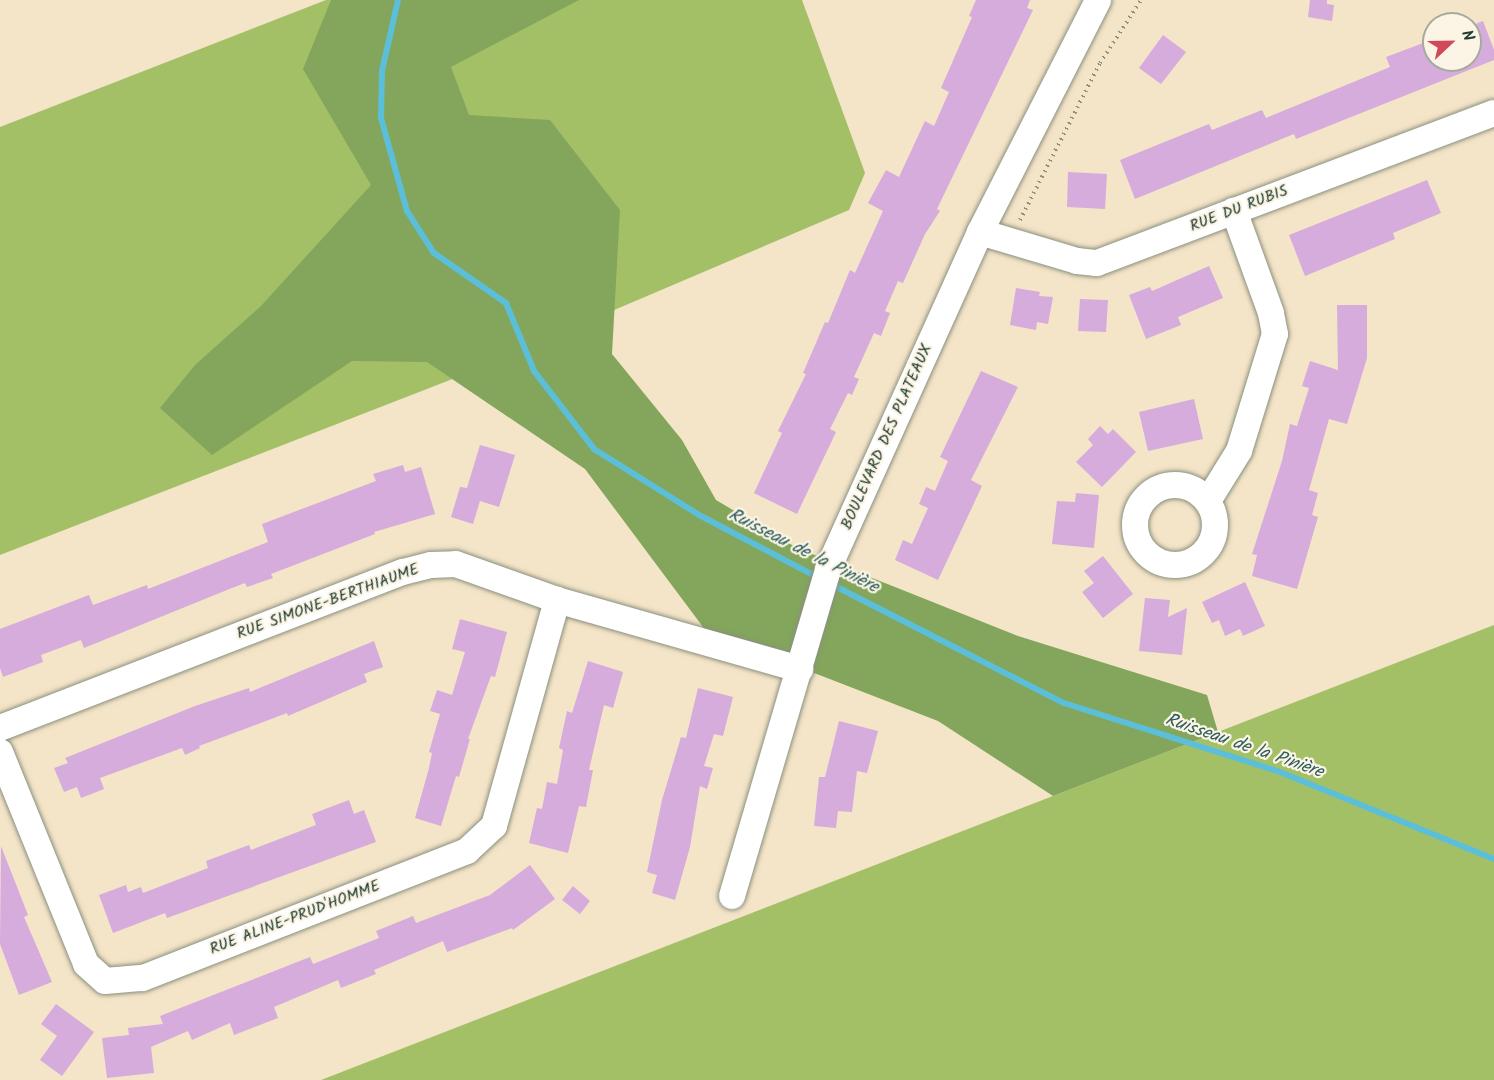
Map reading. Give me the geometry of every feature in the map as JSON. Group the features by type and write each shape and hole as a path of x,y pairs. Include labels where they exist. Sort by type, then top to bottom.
{"street":[{"name":"BOULEVARD DES PLATEAUX","path":"732,896 828,569 980,232 1098,0"},
{"name":"RUE DU RUBIS","path":"980,232 1077,261 1097,263 1494,113"},
{"path":"1208,501 1239,451 1275,334 1271,313 1234,211"},
{"name":"RUE SIMONE-BERTHIAUME","path":"0,728 403,572 431,565 456,564 557,600 800,669"},
{"name":"RUE ALINE-PRUD'HOMME","path":"0,752 86,963 105,981 143,978 467,851 494,825 557,600"}],"path":[{"path":"1010,240 1100,63 1141,0"}],"green space":[{"path":"326,0 802,0 865,173 849,210 450,380 0,555 0,127"},
{"path":"331,0 579,0 451,67 469,115 550,120 620,210 612,354 682,440 716,500 797,548 1018,636 1207,695 1218,732 1053,796 938,721 706,631 585,469 427,362 352,361 212,455 160,408 195,365 261,306 371,185 303,69"},
{"path":"1494,625 1494,1080 321,1080 1053,796"}],"building":[{"path":"976,0 1030,0 1027,8 1033,10 937,209 940,211 925,234 903,283 898,281 885,311 890,313 881,336 874,333 854,377 859,379 852,395 848,393 830,429 836,432 797,514 754,493 782,433 778,431 806,374 803,373 825,322 828,323 850,270 855,273 883,211 868,203 886,170 899,177 925,121 934,126 949,92 941,88 972,17 969,16"},
{"path":"1310,0 1327,0 1327,4 1334,5 1332,21 1308,17"},
{"path":"1482,21 1494,50 1494,60 1482,65"},
{"path":"1163,35 1186,52 1161,84 1139,68"},
{"path":"1422,44 1422,72 1464,72 1296,139 1294,134 1135,199 1120,160 1209,124 1212,130 1262,110 1266,118 1390,67 1386,57"},
{"path":"1068,172 1107,174 1105,209 1067,207"},
{"path":"1427,180 1441,213 1393,233 1395,239 1305,276 1289,235"},
{"path":"1209,266 1223,298 1178,317 1181,325 1146,339 1129,295 1150,287 1152,291"},
{"path":"1016,288 1040,292 1039,296 1053,297 1048,324 1037,322 1036,330 1010,325"},
{"path":"1080,299 1108,300 1106,332 1078,331"},
{"path":"1337,305 1367,305 1367,358 1347,424 1329,419 1309,490 1318,493 1312,515 1318,517 1297,589 1252,576 1257,555 1252,554 1282,461 1290,424 1297,426 1309,388 1302,386 1310,361 1338,370"},
{"path":"981,371 1018,387 971,480 982,486 938,580 895,560 903,540 912,544 928,508 919,504 926,487 935,491 948,461 940,457"},
{"path":"1194,399 1203,439 1148,451 1139,412"},
{"path":"1100,426 1108,434 1113,429 1136,452 1102,487 1076,462 1093,445 1088,439"},
{"path":"480,445 515,455 499,507 480,501 473,524 451,517 460,487 467,488"},
{"path":"403,465 405,472 421,467 435,514 374,532 375,534 271,574 273,578 247,587 245,583 84,648 81,640 41,655 43,662 3,677 0,668 0,629 89,595 93,605 147,585 148,589 268,542 262,524 376,481 373,474"},
{"path":"1076,493 1099,495 1094,548 1052,544 1057,501 1075,502"},
{"path":"1103,556 1133,594 1103,618 1082,592 1094,583 1084,571"},
{"path":"1245,582 1265,626 1243,636 1240,629 1225,636 1219,620 1212,623 1202,602"},
{"path":"1145,598 1170,600 1168,617 1187,608 1182,655 1139,651"},
{"path":"460,619 507,632 495,677 491,676 468,739 470,739 459,777 456,776 441,826 415,818 429,768 432,753 429,752 440,714 430,711 437,690 452,695 465,652 452,649"},
{"path":"374,641 383,667 364,674 367,682 288,716 287,713 199,746 200,748 185,755 182,748 100,778 104,789 81,798 77,787 64,792 54,768 68,763 65,758 195,706 249,688 250,692"},
{"path":"588,661 623,672 613,708 604,705 589,770 593,770 586,807 579,806 568,853 529,843 537,808 542,809 547,782 557,784 563,750 559,748 567,711 572,713"},
{"path":"698,688 733,697 723,736 714,734 704,766 713,768 707,789 700,786 690,847 675,900 652,893 657,875 647,872 662,800 681,737 686,738"},
{"path":"839,721 878,731 867,773 857,771 852,812 838,811 836,828 814,826 819,777 825,777"},
{"path":"349,800 354,814 364,810 376,842 167,918 165,913 113,933 99,895 126,885 128,892 141,887 143,893 208,868 206,861 249,845 251,850 316,825 312,814"},
{"path":"1,846 28,915 24,917 52,982 19,995 0,944"},
{"path":"530,865 555,899 513,930 512,928 447,952 443,941 374,970 376,974 341,988 338,980 274,1007 278,1018 234,1035 230,1023 192,1040 188,1031 151,1047 154,1073 107,1078 102,1038 129,1035 128,1028 163,1024 160,1016 310,957 313,964 379,938 376,931 413,916 416,923 490,895"},
{"path":"573,886 590,901 580,914 562,900"},
{"path":"56,1004 94,1032 62,1076 40,1060 57,1036 41,1024"}],"waterway":[{"name":"Ruisseau de la Pinière","path":"398,0 382,71 381,118 407,211 434,253 506,303 534,371 594,449 701,516 819,578"},
{"name":"Ruisseau de la Pinière","path":"831,584 1064,703 1280,772 1494,859"}]}
